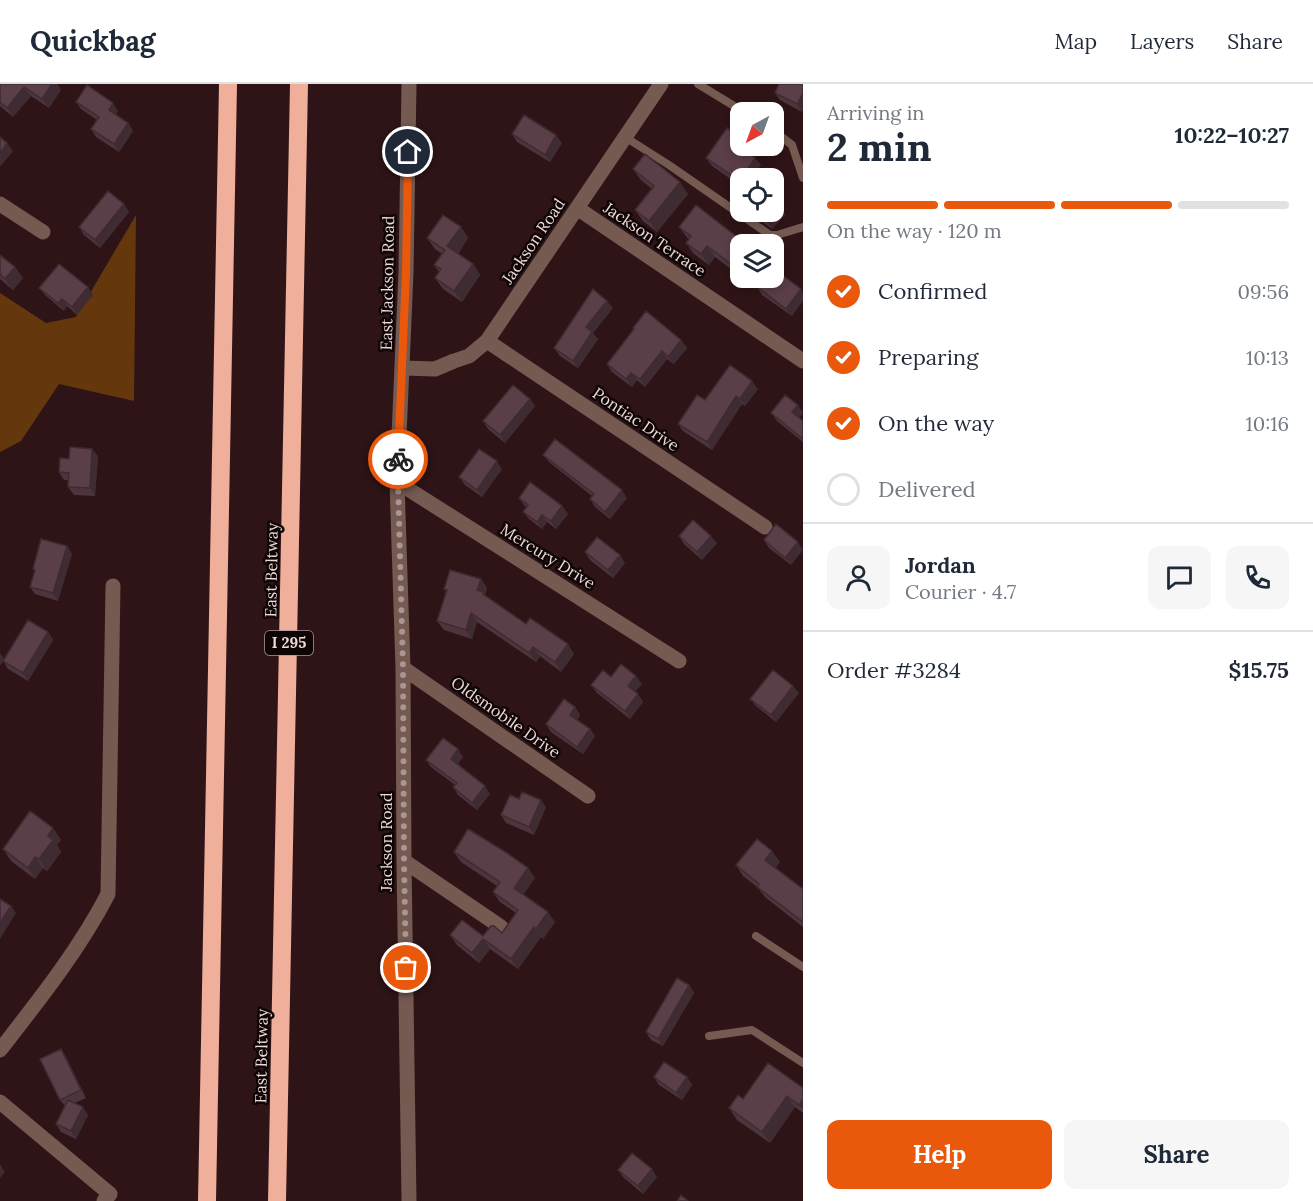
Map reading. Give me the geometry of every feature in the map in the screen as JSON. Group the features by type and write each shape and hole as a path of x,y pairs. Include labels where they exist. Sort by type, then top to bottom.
{"highway":[{"path":"207,1201 228,84"},
{"name":"East Beltway","path":"278,1201 299,84"}],"street":[{"name":"East Jackson Road","path":"398,482 406,273 409,84"},
{"name":"Jackson Road","path":"402,368 435,369 469,356 487,341 661,84"},
{"path":"0,204 43,232"},
{"name":"Jackson Terrace","path":"577,208 803,361"},
{"name":"Pontiac Drive","path":"487,341 765,527"},
{"name":"Jackson Road","path":"398,482 403,668 409,1201"},
{"name":"Mercury Drive","path":"398,482 679,661"},
{"path":"0,1050 50,985 96,918 108,894 113,585"},
{"name":"Oldsmobile Drive","path":"403,668 588,796"},
{"path":"404,861 501,927"},
{"path":"0,1102 107,1197"}],"lane":[{"path":"698,84 730,103"},
{"path":"625,137 770,235 803,227"},
{"path":"784,139 792,145 803,178"},
{"path":"756,936 803,967"},
{"path":"709,1036 752,1030 803,1063"}],"shaded area":[{"path":"136,215 134,401 59,384 21,441 0,452 0,293 46,323 76,317"}],"building":[{"path":"0,84 52,84 42,99 24,87 7,108 0,102"},
{"path":"779,84 803,84 803,93 797,104 775,93"},
{"path":"87,85 113,103 109,110 128,123 114,144 91,129 99,117 76,102"},
{"path":"524,115 556,135 545,155 512,134"},
{"path":"727,128 730,130 730,156 755,158 748,168 730,168 730,174 706,158"},
{"path":"0,137 7,143 0,153"},
{"path":"645,154 680,182 649,221 635,210 654,186 633,169"},
{"path":"108,191 124,204 95,240 79,227"},
{"path":"696,205 733,234 730,234 730,263 707,246 701,254 686,243 691,236 679,227"},
{"path":"443,215 461,227 447,246 473,264 454,291 435,278 441,269 434,265 445,250 427,238"},
{"path":"0,255 15,267 5,279 0,274"},
{"path":"59,264 88,287 72,307 62,299 58,303 39,288"},
{"path":"784,276 801,289 786,309 758,288 784,288"},
{"path":"593,289 607,301 586,327 592,332 573,361 554,348"},
{"path":"646,311 681,340 668,357 662,351 640,379 631,373 626,379 607,364"},
{"path":"730,365 752,381 740,399 736,396 707,442 678,424 697,395 705,400"},
{"path":"513,385 530,399 500,435 483,421"},
{"path":"785,395 798,405 792,412 803,421 803,439 771,413"},
{"path":"555,439 622,490 605,512 590,499 594,494 543,455"},
{"path":"70,447 92,449 90,488 68,487 69,473 59,472 60,458 69,459"},
{"path":"479,449 497,461 477,490 459,477"},
{"path":"530,482 562,506 551,521 542,515 537,522 523,512 528,505 519,498"},
{"path":"693,520 711,536 697,552 679,536"},
{"path":"776,524 798,542 785,558 764,540"},
{"path":"597,537 620,555 608,570 585,552"},
{"path":"41,539 67,546 53,593 30,587"},
{"path":"450,570 481,579 477,590 526,624 530,618 568,644 555,662 533,647 529,653 471,613 466,630 437,621 447,590 444,589"},
{"path":"28,620 48,632 23,673 3,661"},
{"path":"621,664 636,676 628,686 638,694 625,711 591,685 603,670 611,677"},
{"path":"773,670 793,686 771,715 750,699"},
{"path":"564,699 575,707 570,715 590,729 577,747 546,724"},
{"path":"443,738 458,749 451,759 485,786 472,803 453,787 457,783 426,760"},
{"path":"522,792 541,800 529,827 501,815 510,795 519,799"},
{"path":"30,811 53,828 48,836 53,840 39,859 35,857 28,868 3,849"},
{"path":"468,829 528,868 514,888 548,912 511,959 483,939 472,953 450,935 462,920 483,936 491,926 502,933 518,910 493,892 500,882 454,852"},
{"path":"757,839 772,851 765,860 803,889 803,922 757,887 759,884 736,865"},
{"path":"0,899 11,906 0,923"},
{"path":"677,978 689,985 658,1039 646,1032"},
{"path":"61,1049 81,1090 60,1100 40,1059"},
{"path":"664,1062 687,1077 676,1093 654,1077"},
{"path":"768,1063 803,1088 803,1099 799,1105 787,1096 762,1132 729,1108 738,1095 743,1099"},
{"path":"68,1100 83,1107 71,1131 56,1124"},
{"path":"632,1153 652,1169 638,1186 618,1170"},
{"path":"681,1195 688,1201 677,1201"}],"way so far":[{"path":"398,459 406,968"}],"route":[{"path":"398,459 406,273 408,152"}]}
